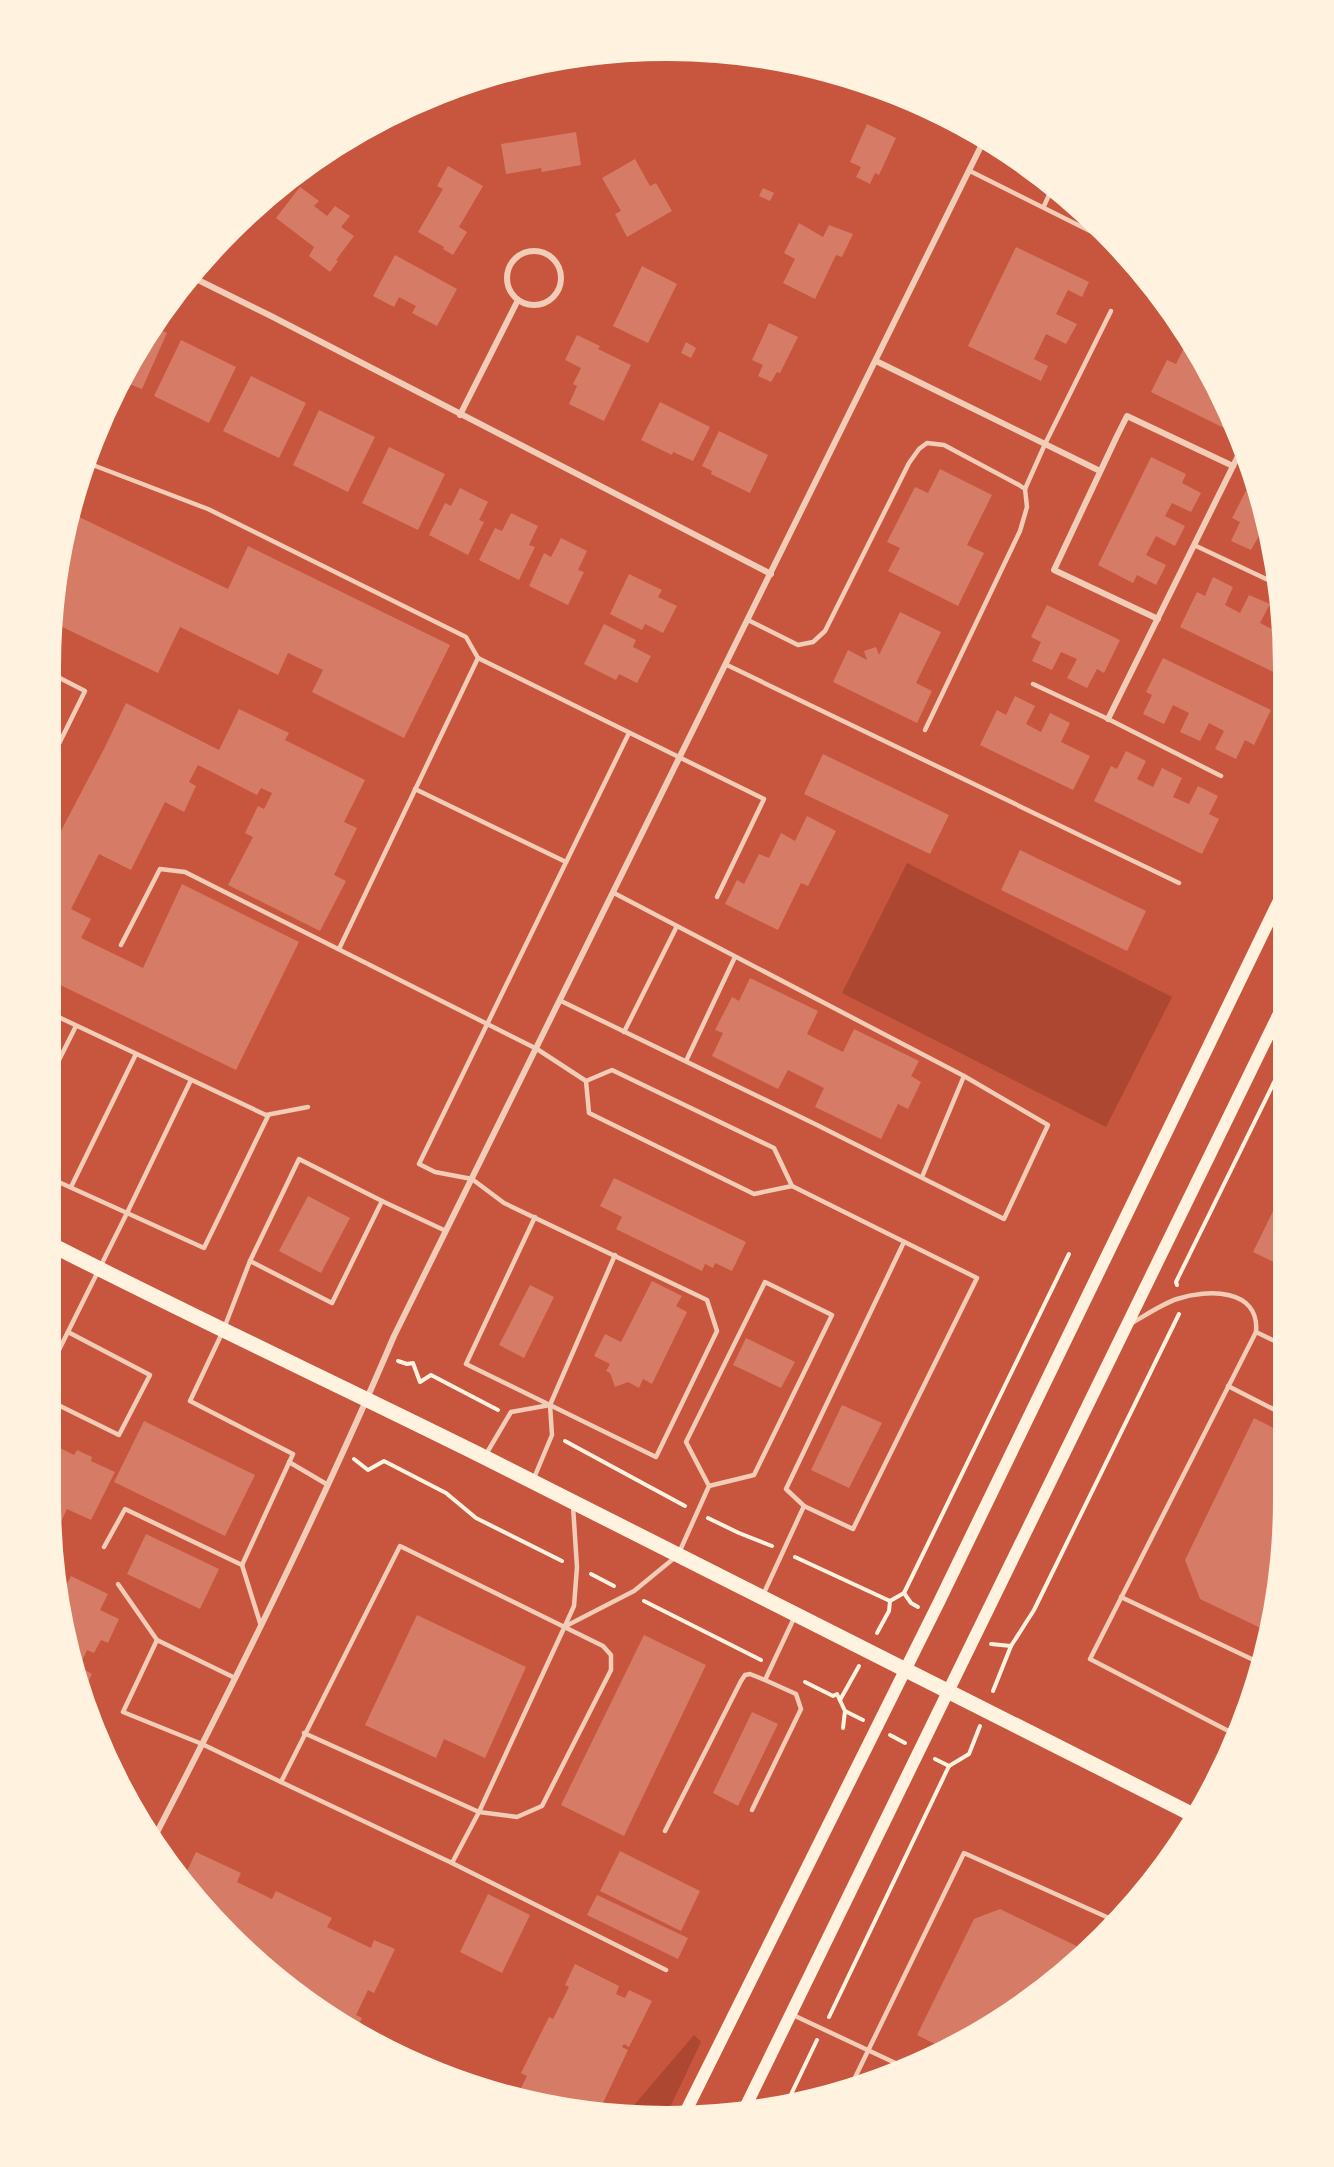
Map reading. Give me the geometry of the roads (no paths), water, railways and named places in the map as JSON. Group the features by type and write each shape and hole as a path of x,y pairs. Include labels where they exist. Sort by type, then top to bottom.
{"main road":[{"path":"687,2109 906,1669 1277,904"},
{"path":"746,2105 1277,1017"},
{"path":"57,1248 484,1457 1190,1813"}],"street":[{"path":"157,1834 262,1626 446,1231 982,145"},
{"path":"540,252 548,255 554,261 561,277 556,293 543,304 534,305 518,300 508,285 510,267 515,259 522,254 540,252"},
{"path":"196,279 771,574"},
{"path":"460,415 518,300"},
{"path":"876,361 1100,471"},
{"path":"1158,619 1054,570 1100,471 1127,416 1233,466"},
{"path":"1108,719 1239,454"}],"lane":[{"path":"970,171 1094,233"},
{"path":"1044,206 1050,193"},
{"path":"925,730 1020,531 1027,507 1025,489 1111,311"},
{"path":"748,620 798,645 813,642 825,631 909,463 919,449 927,443 944,445 1025,489"},
{"path":"91,464 208,508 466,638 478,658 764,799 717,897"},
{"path":"1194,545 1271,581"},
{"path":"339,949 478,658"},
{"path":"727,665 1179,883"},
{"path":"57,677 85,691 57,748"},
{"path":"1033,684 1221,776"},
{"path":"535,1218 466,1364 656,1457 717,1331 707,1300 504,1203 472,1179 435,1172 419,1164 629,733"},
{"path":"415,789 566,862"},
{"path":"121,945 160,869 185,872 537,1049 586,1081"},
{"path":"561,1001 1004,1219 1048,1125 964,1076 614,892"},
{"path":"624,1032 677,926"},
{"path":"686,1061 735,957"},
{"path":"57,1016 266,1115 308,1107"},
{"path":"57,1064 76,1026"},
{"path":"71,1187 136,1054"},
{"path":"586,1081 612,1070 774,1148 792,1186 977,1278 854,1529 804,1506 786,1489 904,1242"},
{"path":"922,1177 964,1076"},
{"path":"57,1354 191,1080"},
{"path":"586,1081 589,1113 754,1194 792,1186"},
{"path":"57,1181 204,1248 268,1116 266,1115"},
{"path":"262,1626 242,1565 293,1454 190,1401 223,1331 250,1261 299,1159 446,1231"},
{"path":"250,1261 332,1303 382,1201"},
{"path":"532,1482 552,1435 550,1405 615,1255"},
{"path":"765,1282 832,1316 754,1475 709,1486 686,1442 765,1282"},
{"path":"1126,1326 1179,1298 1221,1293 1233,1296 1255,1312 1256,1332 1090,1659 1231,1732"},
{"path":"57,1404 119,1434 150,1375 68,1332"},
{"path":"1256,1332 1277,1342"},
{"path":"1228,1386 1277,1411"},
{"path":"484,1457 511,1412 550,1405"},
{"path":"289,1462 328,1485"},
{"path":"564,1628 634,1592 678,1555 709,1486"},
{"path":"452,1863 479,1812 574,1606 577,1567 573,1503"},
{"path":"762,1597 804,1506"},
{"path":"104,1547 125,1509 242,1565"},
{"path":"280,1782 304,1733 400,1546 603,1646 611,1655 611,1670 542,1806 517,1817 479,1812 304,1733"},
{"path":"118,1584 157,1640 235,1678"},
{"path":"1121,1597 1255,1661"},
{"path":"765,1680 796,1614"},
{"path":"157,1640 123,1712 202,1744 452,1863 666,1970"},
{"path":"665,1832 744,1675 750,1674 796,1694 801,1709 752,1810"},
{"path":"853,2081 964,1853 1110,1919"},
{"path":"791,2013 899,2065"}]}
